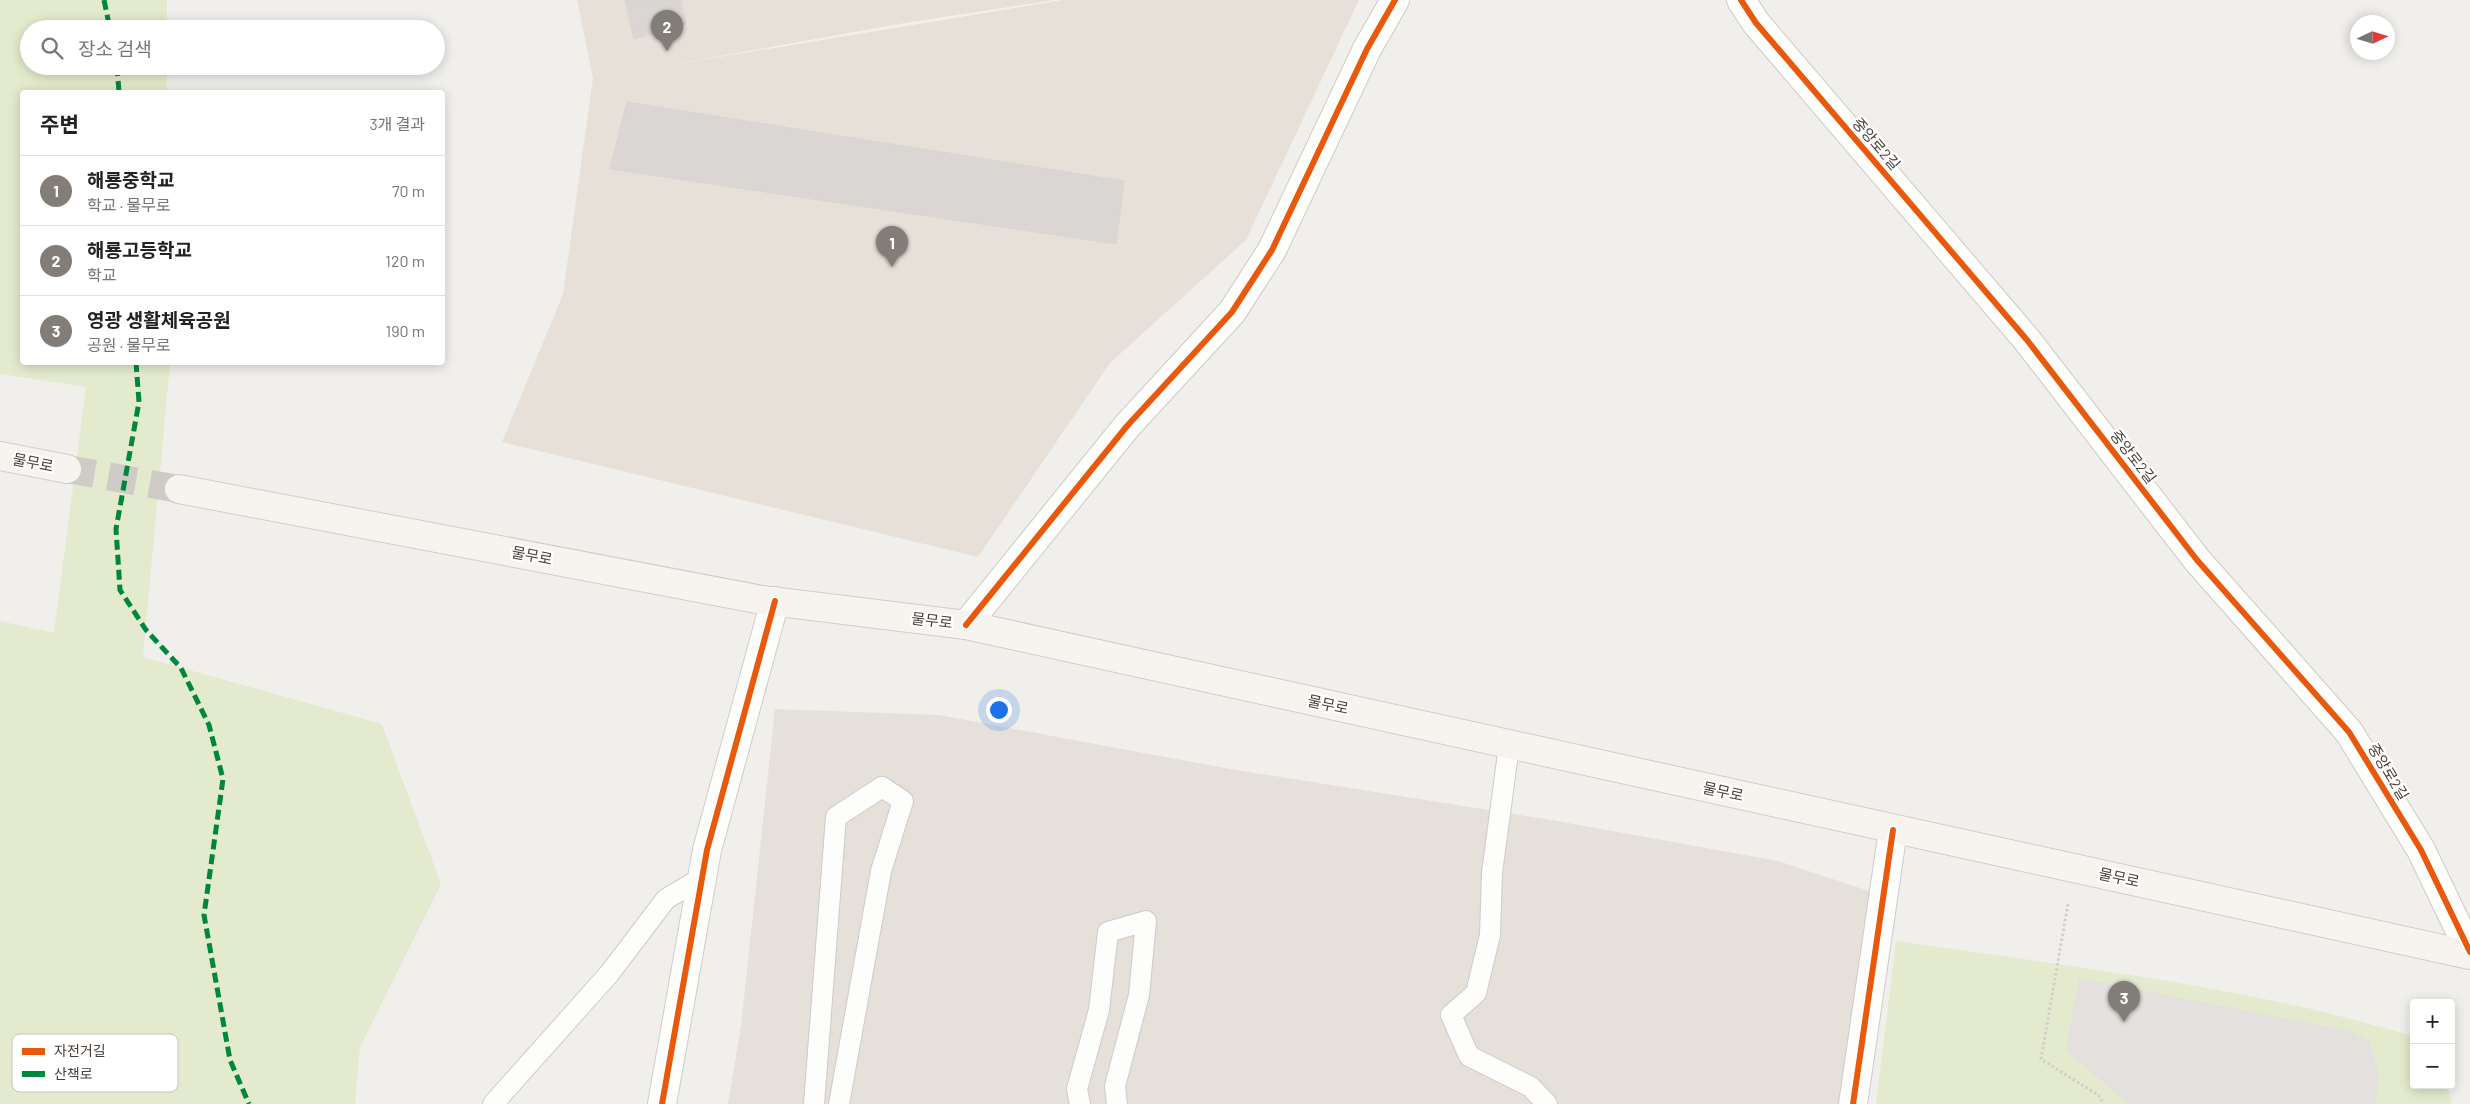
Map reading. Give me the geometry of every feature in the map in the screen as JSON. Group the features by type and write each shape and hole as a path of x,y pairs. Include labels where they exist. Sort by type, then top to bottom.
{"main road":[{"name":"물무로","path":"0,456 67,469"},
{"name":"물무로","path":"179,489 774,601 966,625 1893,830 2470,954"}],"street":[{"path":"966,625 1127,426 1232,312 1272,250 1367,49 1395,0"},
{"name":"중앙로2길","path":"1742,0 1756,23 2028,340 2197,560 2349,732 2421,850 2470,954"},
{"path":"662,1104 707,850 774,601"},
{"path":"1853,1104 1893,830"}],"lane":[{"path":"1509,746 1492,873 1490,935 1476,993 1451,1015 1469,1056 1531,1087 1547,1104"},
{"path":"814,1104 836,818 882,787 904,801 881,871 839,1104"},
{"path":"493,1104 609,974 666,899 703,877"},
{"path":"1080,1104 1077,1089 1099,1010 1108,932 1146,921 1139,995 1116,1086 1117,1104"}],"path":[{"path":"2074,868 2040,1059 2098,1095 2104,1104"}],"shaded area":[{"path":"577,0 1054,0 899,24 665,66 1063,0 1359,0 1246,240 1110,363 978,557 502,442 563,294 593,78"},
{"path":"775,709 939,715 1230,769 1557,821 1778,861 1875,893 1845,1104 728,1104 741,1026"},
{"path":"2079,978 2350,1031 2370,1042 2379,1076 2375,1104 2128,1104 2066,1050"}],"green space":[{"path":"0,0 167,0 167,20 20,20 20,75 167,75 167,90 20,90 20,365 170,365 143,657 382,724 441,884 360,1047 355,1104 0,1104 0,621 54,633 86,387 0,374"},
{"path":"1896,941 2208,988 2311,1009 2410,1035 2410,1089 2448,1089 2452,1104 1876,1104"}],"building":[{"path":"625,0 681,0 686,24 634,39"},
{"path":"627,102 1124,181 1116,244 610,169"}],"tunnel":[{"path":"67,469 179,489"}],"marked path":[{"path":"104,0 108,20"},
{"path":"118,75 119,90"},
{"path":"136,365 139,402 116,529 120,590 146,630 181,668 209,725 223,779 204,915 230,1060 249,1104"}],"cycle path":[{"path":"966,625 1127,426 1232,312 1272,250 1367,49 1395,0"},
{"path":"1741,0 1756,23 2027,340 2197,560 2349,732 2421,850 2470,952"},
{"path":"662,1104 707,850 775,601"},
{"path":"1853,1104 1893,830"}],"place":[{"name":"해룡고등학교","path":"667,51"},
{"name":"해룡중학교","path":"892,267"},
{"name":"영광 생활체육공원","path":"2124,1022"}]}
